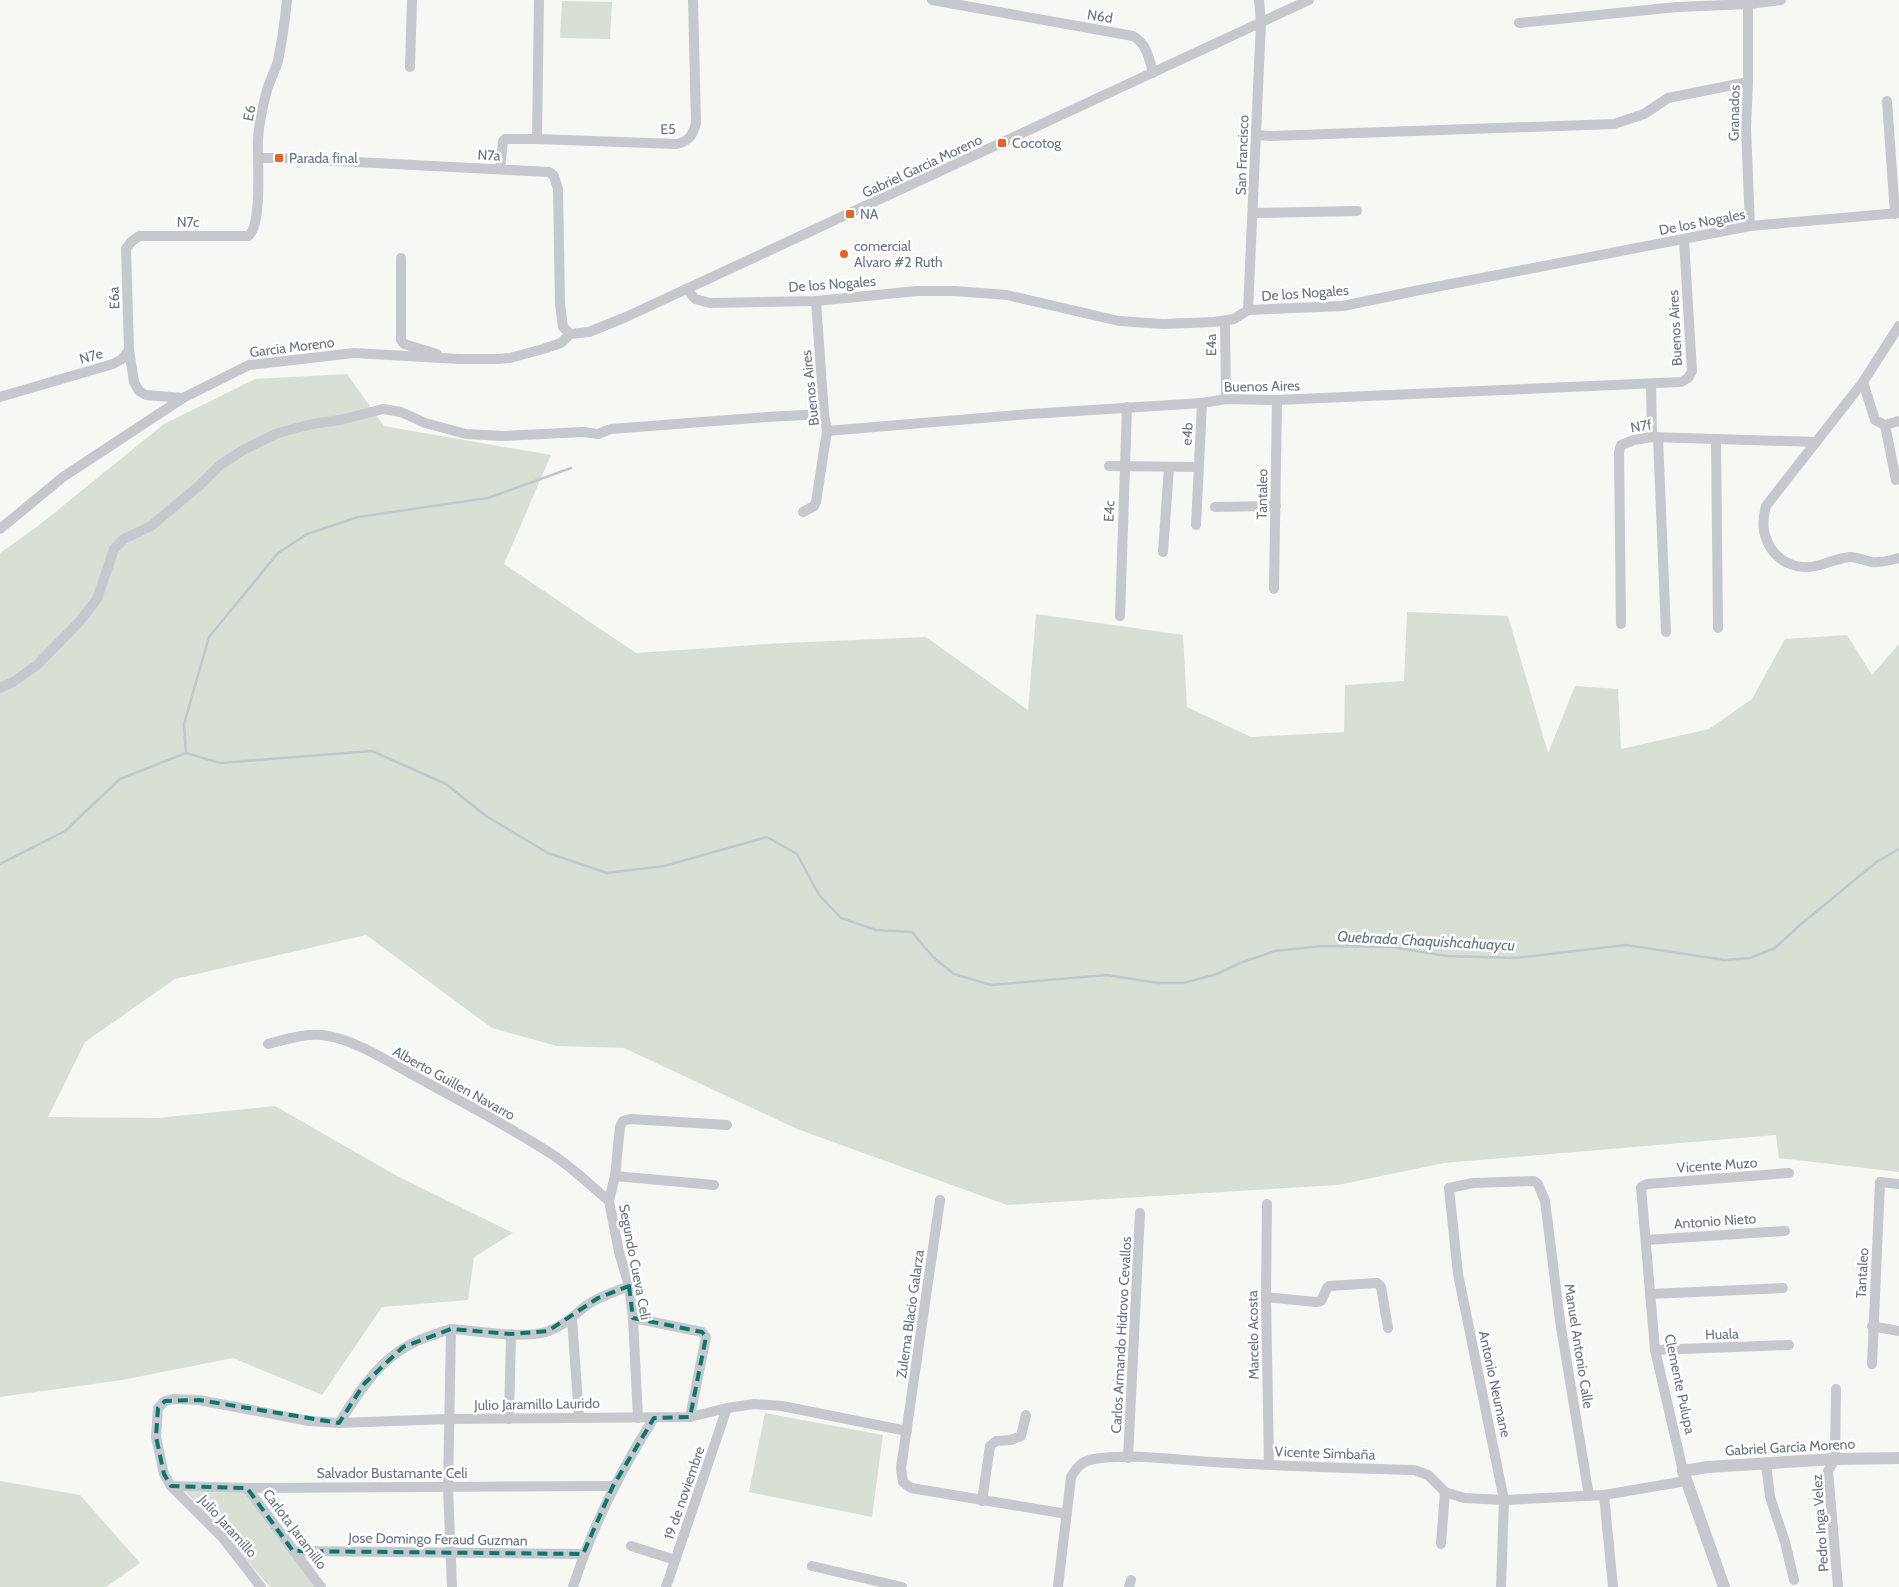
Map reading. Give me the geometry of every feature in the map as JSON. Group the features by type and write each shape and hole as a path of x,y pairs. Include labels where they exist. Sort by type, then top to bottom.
{"street":[{"name":"E6","path":"252,233 257,219 260,123 267,90 277,62 287,0"},
{"path":"410,67 412,0"},
{"path":"537,139 539,0"},
{"name":"E5","path":"500,169 505,140 537,139 677,144 691,137 696,123 693,0"},
{"name":"N6d","path":"932,0 1134,36 1139,39 1147,52 1153,72"},
{"name":"San Francisco","path":"1248,310 1262,22 1259,0"},
{"name":"Gabriel Garcia Moreno","path":"570,334 589,332 687,290 1309,0"},
{"path":"1519,23 1677,7 1781,0"},
{"name":"Granados","path":"1749,2 1746,128 1750,226"},
{"path":"1256,135 1614,124 1644,114 1668,98 1748,82"},
{"path":"1888,101 1897,214"},
{"name":"N7a","path":"260,158 549,172 557,182 560,304 563,327 570,334"},
{"path":"1254,213 1357,212"},
{"name":"De los Nogales","path":"687,290 694,299 710,304 816,301 917,291 992,292 1119,321 1163,324 1225,321 1238,318 1248,310 1343,306 1750,226 1897,214"},
{"name":"N7c","path":"127,245 134,238 147,236 248,236 252,233"},
{"name":"Buenos Aires","path":"816,301 824,414 827,431 1127,407 1202,403 1226,399 1277,400 1681,382 1688,378 1692,371 1684,240"},
{"name":"E6a","path":"127,245 129,350"},
{"path":"402,258 401,340 404,344 445,357"},
{"name":"E4a","path":"1225,321 1226,399"},
{"path":"1899,326 1863,382 1766,506 1763,519 1764,536 1774,553 1780,560 1791,565 1818,566 1856,557 1878,562 1899,558"},
{"name":"Garcia Moreno","path":"0,529 62,477 183,398 249,365 354,353 445,357 468,360 510,358 561,343 570,334"},
{"path":"129,350 134,382 139,391 146,396 183,398"},
{"name":"N7e","path":"0,397 113,364 122,359 129,350"},
{"path":"1863,382 1875,420 1885,424 1899,421"},
{"path":"1651,384 1666,632"},
{"name":"Tantaleo","path":"1274,589 1277,400"},
{"name":"e4b","path":"1196,525 1202,403"},
{"name":"E4c","path":"1120,616 1127,407"},
{"path":"0,688 13,682 37,665 79,622 97,599 114,549 124,539 151,526 200,485 220,465 243,450 278,433 312,424 340,420 383,408 401,412 425,423 466,434 503,436 583,432 598,434 611,429 824,414"},
{"path":"1885,424 1896,480"},
{"path":"803,512 814,506 816,502 827,431"},
{"name":"N7f","path":"1621,624 1619,452 1623,444 1634,440 1655,437 1816,442"},
{"path":"1716,439 1718,628"},
{"path":"1109,466 1198,467"},
{"path":"1163,552 1169,466"},
{"path":"1215,507 1276,506"},
{"name":"Alberto Guillen Navarro","path":"268,1044 298,1037 328,1036 382,1058 473,1107 554,1156 609,1201"},
{"name":"Segundo Cueva Celi","path":"638,1418 634,1318 629,1286 619,1252 609,1201 615,1176 620,1127 623,1121 630,1119 727,1125"},
{"name":"Vicente Muzo","path":"1647,1184 1789,1174"},
{"path":"615,1176 714,1185"},
{"name":"Manuel Antonio Calle","path":"1449,1188 1473,1183 1534,1182 1538,1184 1545,1201 1560,1321 1589,1496"},
{"name":"Tantaleo","path":"1872,1364 1872,1326 1880,1182 1899,1184"},
{"name":"Clemente Pulupa","path":"1647,1184 1642,1187 1641,1195 1655,1350 1685,1476 1724,1587"},
{"name":"Antonio Neumane","path":"1449,1188 1458,1274 1504,1500 1501,1587"},
{"name":"Zulema Blacio Galarza","path":"940,1200 901,1468 903,1482 906,1486 982,1501"},
{"name":"Marcelo Acosta","path":"1268,1204 1266,1297 1269,1466"},
{"name":"Carlos Armando Hidrovo Cevallos","path":"1128,1458 1140,1213"},
{"name":"Antonio Nieto","path":"1646,1240 1786,1231"},
{"path":"1266,1297 1316,1302 1321,1301 1327,1288 1330,1286 1377,1283 1381,1286 1388,1328"},
{"path":"339,1423 364,1384 388,1358 403,1347 451,1329 512,1334 531,1334 548,1331 572,1319 598,1298 629,1286"},
{"path":"1650,1294 1783,1288"},
{"path":"634,1318 705,1334 706,1338 690,1417"},
{"path":"572,1319 579,1417"},
{"path":"1872,1326 1899,1331"},
{"path":"451,1329 448,1487 452,1587"},
{"path":"509,1419 512,1334"},
{"name":"Huala","path":"1655,1350 1789,1345"},
{"name":"Pedro Inga Velez","path":"1836,1389 1835,1459 1828,1471 1838,1587"},
{"name":"Julio Jaramillo Laurido","path":"171,1486 164,1474 156,1437 158,1408 165,1401 173,1399 199,1400 309,1421 339,1423 448,1419 690,1417 754,1404 782,1406 907,1431"},
{"name":"19 de noviembre","path":"666,1587 727,1408"},
{"path":"1026,1415 1021,1436 1011,1440 996,1441 990,1446 982,1501 1067,1514"},
{"path":"573,1587 583,1554 613,1486 654,1418"},
{"name":"Vicente Simbaña","path":"1058,1587 1071,1477 1078,1466 1084,1461 1094,1459 1128,1458 1269,1466 1414,1470 1428,1475 1445,1492 1464,1498 1504,1500 1589,1496 1685,1476"},
{"name":"Gabriel García Moreno","path":"1685,1476 1708,1466 1835,1459 1899,1458"},
{"path":"1766,1464 1770,1497 1785,1542 1794,1580"},
{"name":"Salvador Bustamante Celi","path":"171,1486 247,1488 613,1486"},
{"name":"Julio Jaramillo","path":"171,1486 222,1537 261,1587"},
{"name":"Carlota Jaramillo","path":"247,1488 321,1587"},
{"path":"1441,1544 1445,1492"},
{"path":"1604,1494 1613,1587"},
{"path":"631,1546 675,1560"},
{"name":"Jose Domingo Feraud Guzman","path":"293,1551 583,1554"},
{"path":"812,1566 902,1587"}],"highlighted area":[{"path":"629,1286 633,1318 702,1332 706,1337 690,1417 654,1418 613,1486 583,1554 293,1551 247,1488 171,1486 164,1474 156,1437 158,1408 165,1401 199,1400 339,1423 364,1384 403,1347 451,1329 511,1334 548,1331 598,1298"}],"shaded area":[{"path":"562,1 612,2 610,39 560,38"},
{"path":"347,374 384,426 551,455 504,564 636,653 784,643 926,637 1028,710 1036,614 1183,635 1187,707 1251,737 1344,732 1345,685 1404,681 1407,612 1508,616 1548,753 1575,686 1618,689 1621,749 1709,729 1752,699 1785,639 1847,635 1872,675 1899,644 1899,1172 1779,1158 1776,1135 1444,1163 1338,1185 1007,1205 797,1129 624,1048 557,1046 492,1028 366,935 175,979 85,1042 48,1117 158,1118 275,1106 397,1176 513,1233 474,1257 468,1300 382,1307 322,1395 233,1358 122,1380 0,1397 0,553 38,526 164,424 255,379"},
{"path":"765,1413 883,1435 872,1517 749,1492"},
{"path":"0,1481 80,1495 140,1563 106,1587 0,1587"},
{"path":"186,1492 246,1493 316,1587 270,1587"}],"waterway":[{"path":"186,753 184,724 209,637 278,553 307,534 358,517 488,498 571,468"},
{"name":"Quebrada Chaquishcahuaycu","path":"0,864 65,831 120,779 186,753 220,763 372,751 446,784 486,816 548,853 607,873 664,866 767,837 797,854 819,895 841,918 876,930 912,932 933,957 954,974 991,985 1107,975 1158,983 1184,983 1217,974 1240,963 1275,951 1321,946 1392,947 1446,956 1516,958 1626,945 1725,960 1750,958 1775,948 1801,924 1878,861 1899,849"}],"place":[{"name":"Cocotog","path":"1002,143"},
{"name":"Parada final","path":"279,158"},
{"name":"NA","path":"850,214"},
{"name":"comercial Alvaro #2 Ruth","path":"844,254"}]}
